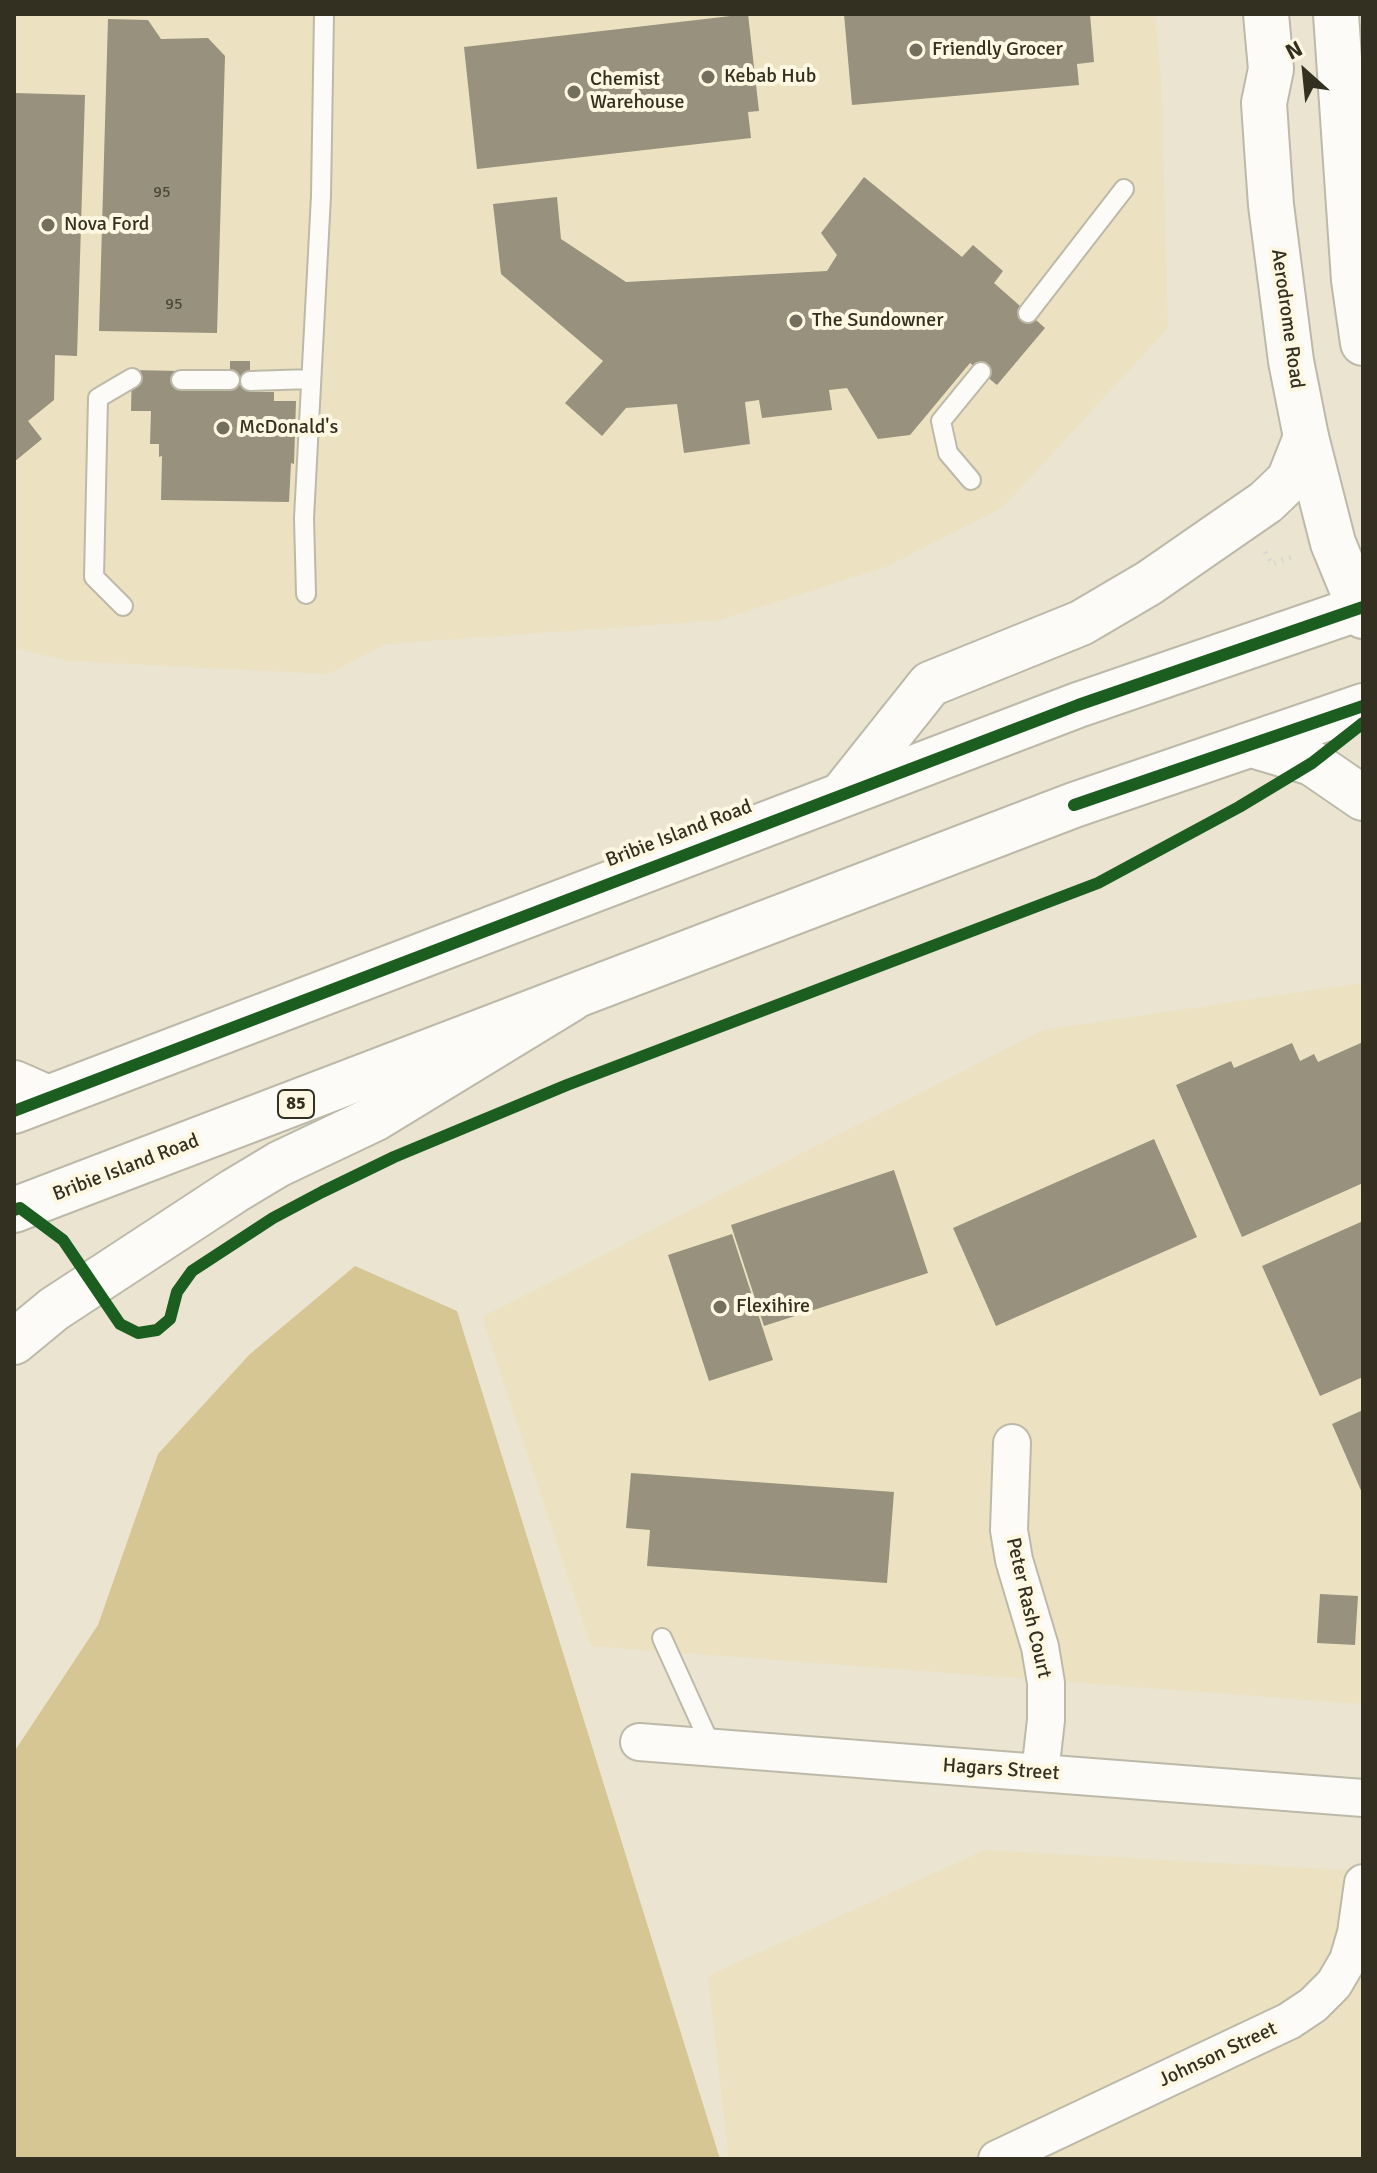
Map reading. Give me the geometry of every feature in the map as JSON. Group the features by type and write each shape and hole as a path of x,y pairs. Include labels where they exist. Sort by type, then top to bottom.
{"main road":[{"path":"1245,14 1250,67 1264,103"},
{"name":"Aerodrome Road","path":"1266,14 1271,69 1264,103 1271,205 1291,361 1306,437 1333,543 1362,610"},
{"path":"1264,103 1292,68 1290,14"},
{"path":"1336,14 1354,280 1363,343"},
{"path":"843,794 930,684 1081,623 1149,583 1266,502 1289,480 1306,437"},
{"name":"Bribie Island Road","path":"25,1097 1078,705 1362,610"},
{"name":"Bribie Island Road","path":"14,1210 1074,805 1363,706"},
{"path":"1252,745 1312,763 1363,798"},
{"path":"14,1342 54,1309 234,1191 279,1164 376,1118 571,999"}],"street":[{"name":"Peter Rash Court","path":"1012,1443 1009,1530 1014,1560 1040,1647 1046,1683 1046,1720 1040,1773"},
{"name":"Hagars Street","path":"639,1742 1363,1798"},
{"name":"Johnson Street","path":"997,2159 1289,2021 1313,2005 1334,1984 1348,1960 1356,1933 1363,1883"}],"lane":[{"path":"306,594 304,518 321,196 324,14"},
{"path":"1028,313 1124,189"},
{"path":"971,480 948,453 941,421 981,372"},
{"path":"123,606 94,577 98,398 132,378"},
{"path":"250,381 311,379"},
{"path":"181,380 230,380"},
{"path":"662,1638 712,1748"}],"shaded area":[{"path":"14,14 1155,14 1161,79 1168,328 1003,507 888,566 720,620 386,644 328,674 69,661 14,648"},
{"path":"1363,983 1363,1704 591,1646 482,1317 1043,1030"},
{"path":"355,1266 457,1311 720,2159 14,2159 14,1752 98,1625 158,1454 250,1354"},
{"path":"985,1850 1363,1871 1363,2159 729,2159 708,1976"}],"building":[{"path":"748,14 759,111 748,112 751,138 477,169 464,47"},
{"path":"844,14 1090,14 1094,62 1077,64 1079,85 852,105"},
{"path":"108,19 148,20 161,39 208,38 225,56 217,333 99,331"},
{"name":"Nova Ford","path":"14,93 85,95 77,356 55,355 54,400 28,421 42,439 14,462"},
{"name":"The Sundowner","path":"864,177 962,257 973,245 1003,271 994,283 1045,328 997,385 970,363 910,435 878,439 847,388 829,390 832,410 762,418 759,400 745,402 750,444 684,453 677,404 626,408 602,436 565,403 603,361 501,274 493,204 557,197 561,239 626,282 827,271 837,255 821,233"},
{"name":"McDonald's","path":"230,361 250,361 250,392 274,392 274,401 296,401 289,502 161,500 162,456 159,457 159,444 150,444 151,411 131,411 132,370 181,371 181,390 230,391"},
{"path":"1363,1042 1363,1183 1242,1237 1176,1085 1231,1061 1234,1068 1292,1043 1300,1061 1314,1054 1318,1062"},
{"path":"1154,1139 1197,1237 996,1326 953,1228"},
{"path":"894,1170 928,1273 764,1326 731,1225"},
{"path":"1363,1221 1363,1377 1320,1396 1262,1266"},
{"path":"732,1234 773,1360 709,1381 668,1255"},
{"path":"1363,1410 1363,1495 1332,1424"},
{"path":"631,1473 894,1492 887,1583 647,1566 650,1530 626,1528"},
{"path":"1320,1594 1358,1596 1355,1645 1317,1643"}],"cycle path":[{"path":"14,1111 1078,705 1363,607"},
{"path":"1074,805 1363,706"},
{"path":"14,1210 20,1208 63,1240 120,1324 138,1333 157,1330 170,1319 177,1292 192,1271 273,1218 322,1192 394,1157 567,1085 1098,883 1239,807 1312,763 1363,723"}],"place":[{"name":"Friendly Grocer","path":"916,50"},
{"name":"Kebab Hub","path":"708,77"},
{"name":"Chemist Warehouse","path":"574,92"},
{"name":"Nova Ford","path":"48,225"},
{"name":"The Sundowner","path":"796,321"},
{"name":"McDonald's","path":"223,428"},
{"name":"Flexihire","path":"720,1307"}]}
